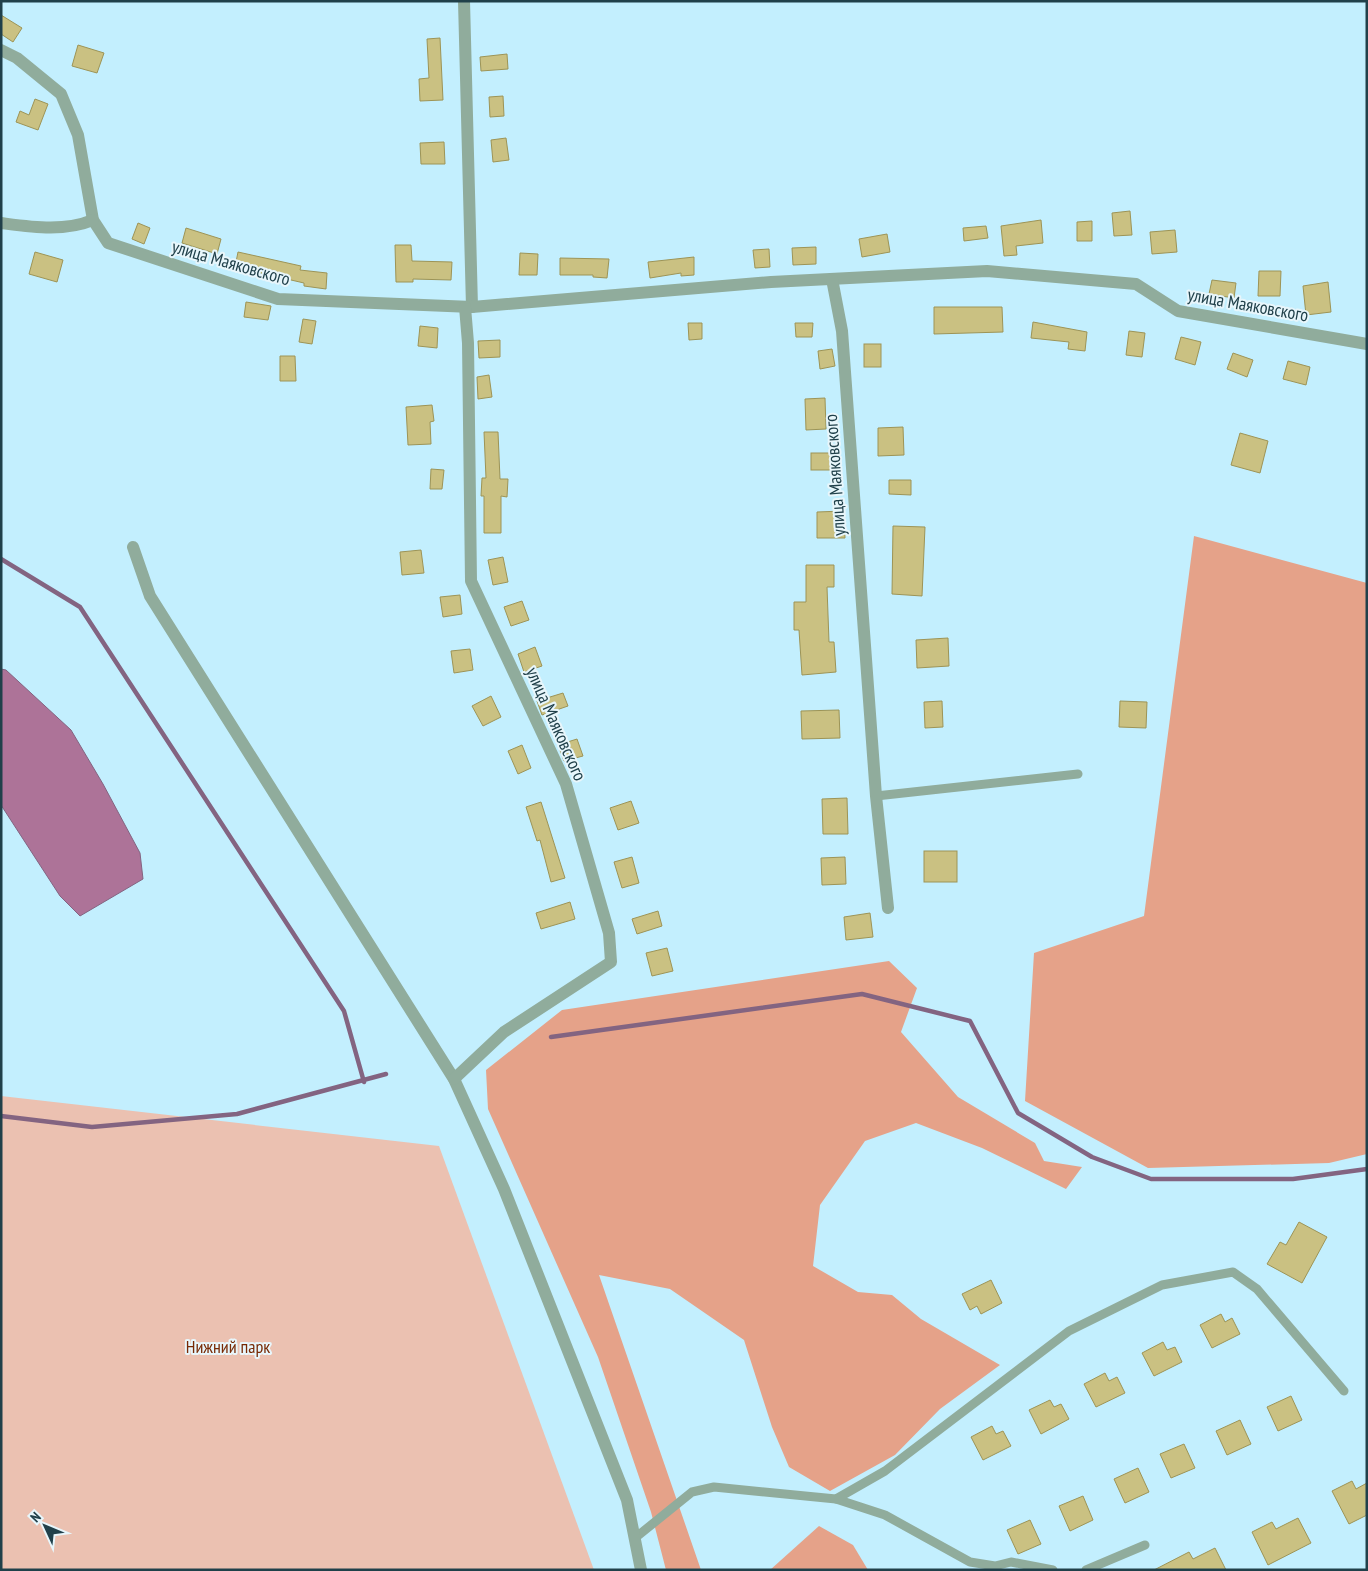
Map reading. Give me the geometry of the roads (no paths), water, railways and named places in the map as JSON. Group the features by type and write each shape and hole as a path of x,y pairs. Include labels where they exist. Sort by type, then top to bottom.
{"street":[{"name":"улица Маяковского","path":"454,1079 504,1032 611,962 609,932 566,784 471,581 464,1"},
{"name":"улица Маяковского","path":"1,50 16,58 61,94 78,135 93,220 108,243 278,299 468,307 771,282 986,271 1136,284 1178,311 1367,344"},
{"path":"1,223 38,228 78,226 93,220"},
{"name":"улица Маяковского","path":"832,279 842,331 876,796 888,908"},
{"path":"133,548 150,596 454,1079 504,1189 627,1500 641,1570"}],"lane":[{"path":"876,796 1078,774"},
{"path":"836,1498 885,1471 1069,1331 1162,1285 1233,1272 1257,1289 1344,1391"},
{"path":"635,1538 692,1492 714,1487 836,1498 884,1515 970,1562 995,1566 1011,1562 1053,1570"},
{"path":"1086,1570 1145,1545"}],"waterway":[{"path":"1,559 80,607 344,1011 364,1082"},
{"path":"551,1037 862,994 970,1021 1018,1113 1092,1157 1151,1179 1293,1179 1367,1169"},
{"path":"1,1116 92,1127 237,1114 386,1074"}],"park label":[{"name":"Нижний парк","path":"228,1347"}]}
